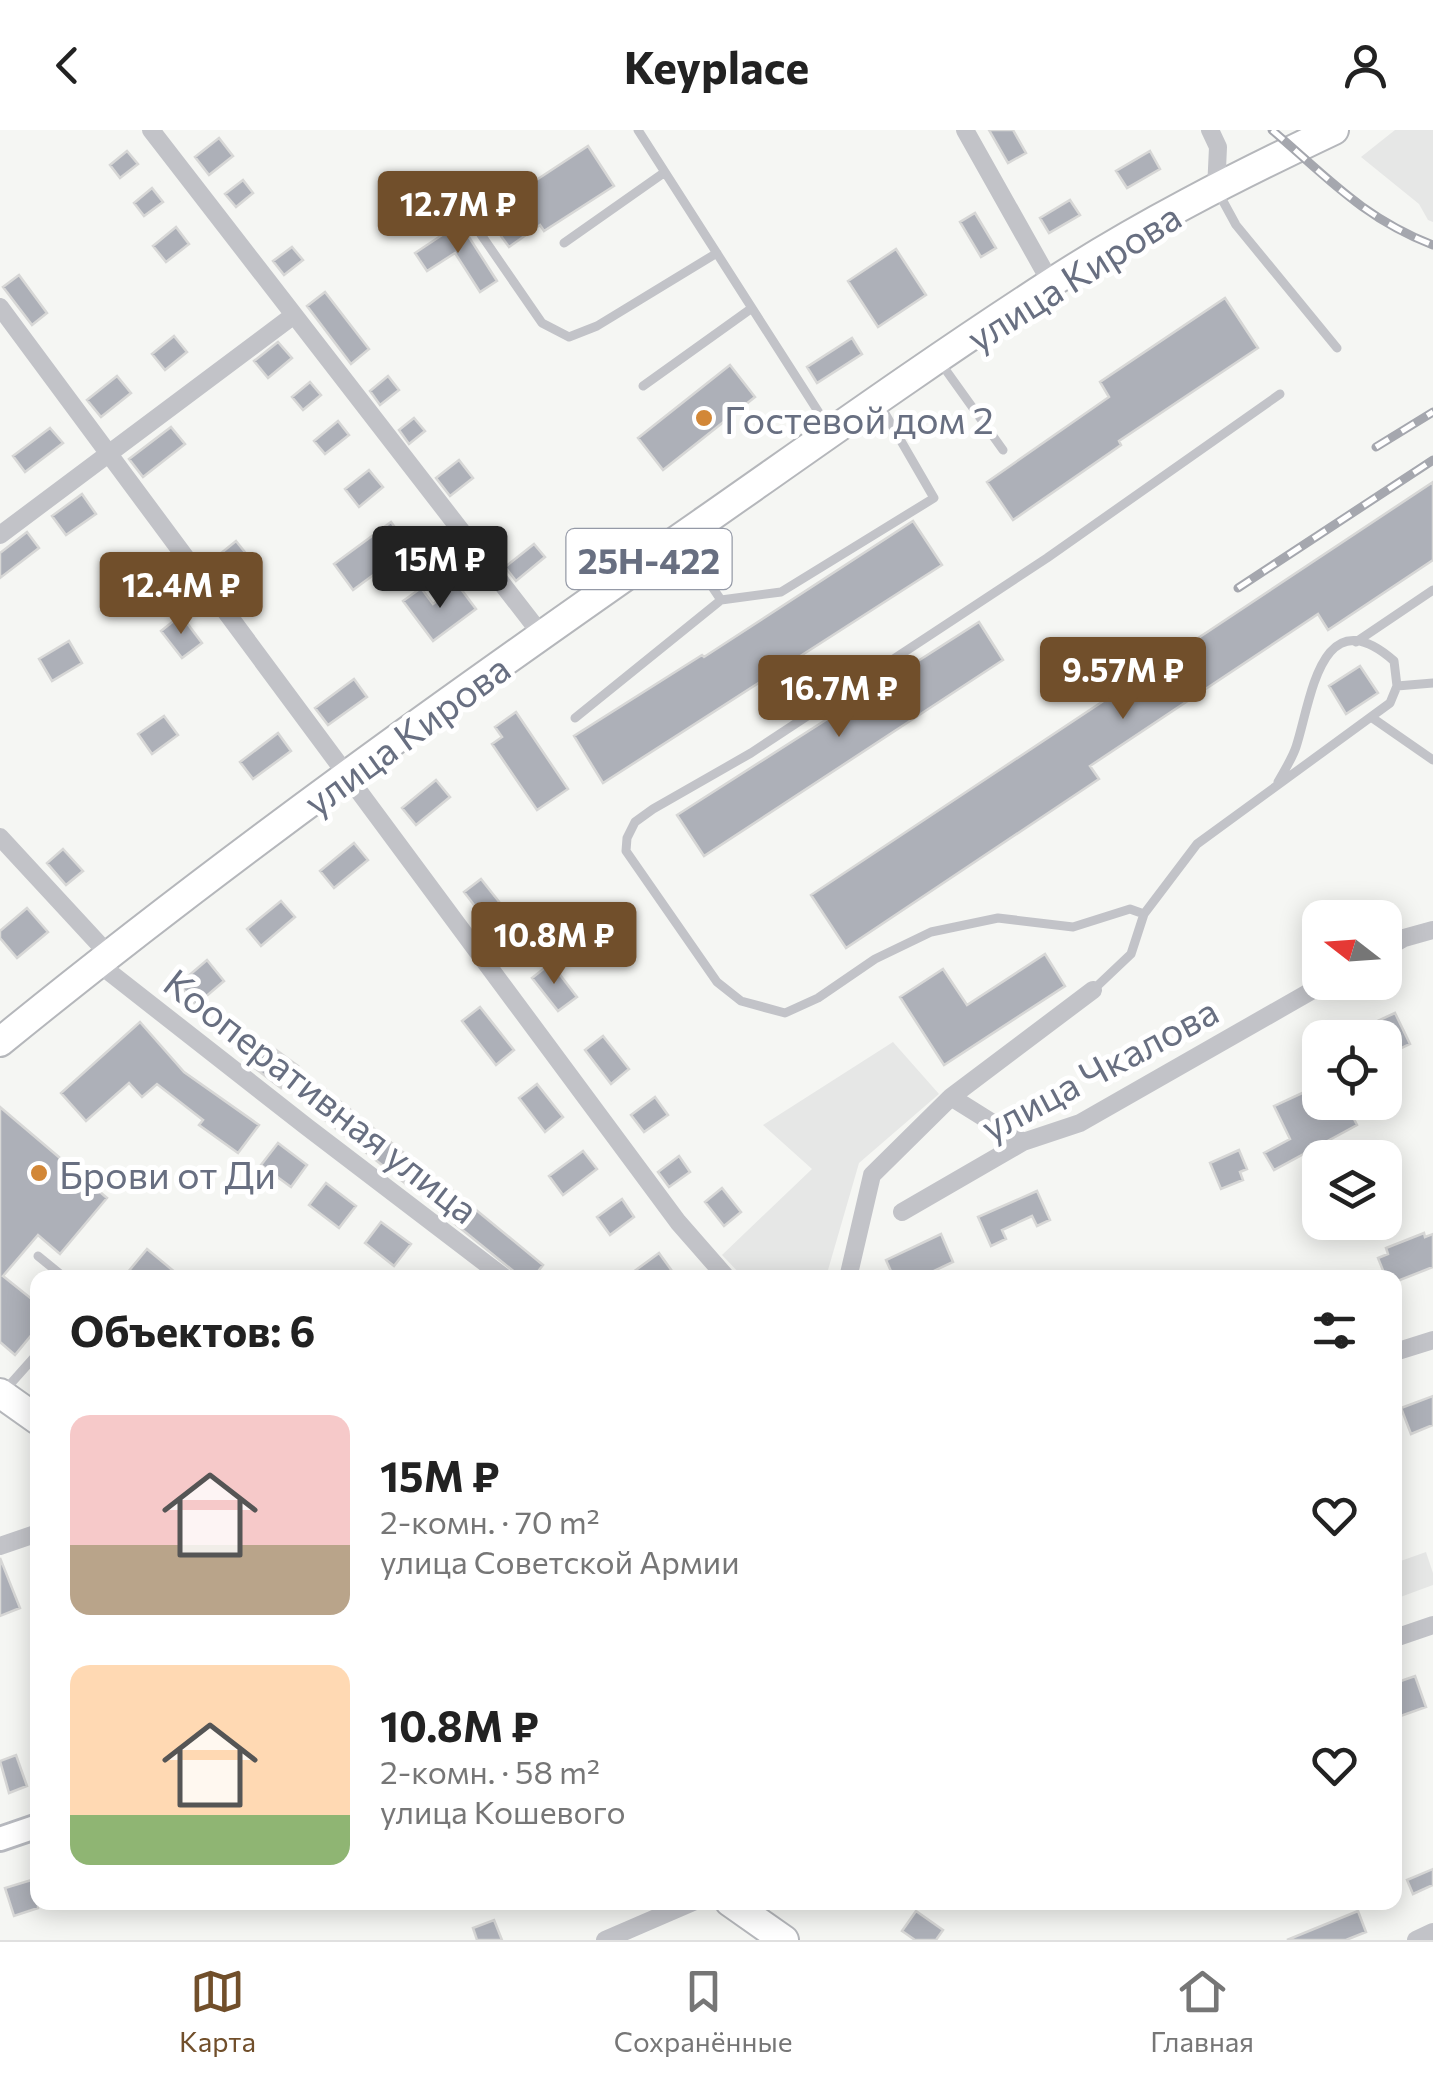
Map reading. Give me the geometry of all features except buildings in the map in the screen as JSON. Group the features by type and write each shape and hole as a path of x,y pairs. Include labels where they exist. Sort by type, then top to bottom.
{"main road":[{"name":"улица Кирова","path":"0,1042 349,774 832,432 1051,283 1216,190 1334,130"},
{"path":"0,1394 30,1415"},
{"path":"0,1839 30,1829"},
{"path":"741,1910 784,1940"}],"street":[{"path":"151,130 542,634"},
{"path":"965,130 1051,283"},
{"path":"1210,130 1218,147 1216,190"},
{"path":"0,306 678,1222 720,1270"},
{"path":"0,535 294,315"},
{"name":"Кооперативная улица","path":"0,836 105,960 307,1128 494,1270"},
{"path":"1402,939 1433,930"},
{"path":"850,1270 872,1174 950,1097 1093,990"},
{"name":"улица Чкалова","path":"902,1212 1023,1142 1080,1122 1302,996"},
{"path":"950,1097 1023,1142"},
{"path":"1402,1350 1433,1340"},
{"path":"0,1546 30,1536"},
{"path":"1402,1636 1433,1625"},
{"path":"605,1940 674,1910"},
{"path":"1416,1940 1433,1932"}],"lane":[{"path":"638,130 832,432"},
{"path":"564,243 665,172"},
{"path":"1216,190 1236,225 1337,348"},
{"path":"462,207 542,323 569,337 597,326 717,253"},
{"path":"643,386 752,308"},
{"path":"938,360 1003,450"},
{"path":"1144,914 1130,909 1073,927 998,918 931,932 785,1013 741,1001 717,982 626,851 635,822 653,809 751,753 1030,569 1280,394"},
{"path":"575,718 721,600 781,592 934,498 878,401"},
{"path":"679,538 721,600"},
{"path":"1278,782 1296,748 1318,666 1333,650 1356,642 1433,590"},
{"path":"1093,990 1131,954 1144,914 1197,844 1390,703 1396,686 1394,661 1380,648 1356,642"},
{"path":"1396,686 1433,683"},
{"path":"1371,717 1433,760"},
{"path":"38,1256 55,1270"},
{"path":"0,1394 30,1361"}],"shaded area":[{"path":"1395,130 1433,130 1433,222 1419,204 1361,157"},
{"path":"893,1042 939,1094 859,1163 828,1270 736,1270 722,1255 812,1169 763,1125"},
{"path":"1426,1552 1433,1585 1402,1596 1402,1561"}],"railway":[{"path":"1272,130 1366,209 1433,245"},
{"path":"1376,447 1433,412"},
{"path":"1238,588 1433,460"}],"place":[{"name":"Гостевой дом 2","path":"704,418"},
{"name":"Брови от Ди","path":"39,1173"}]}
